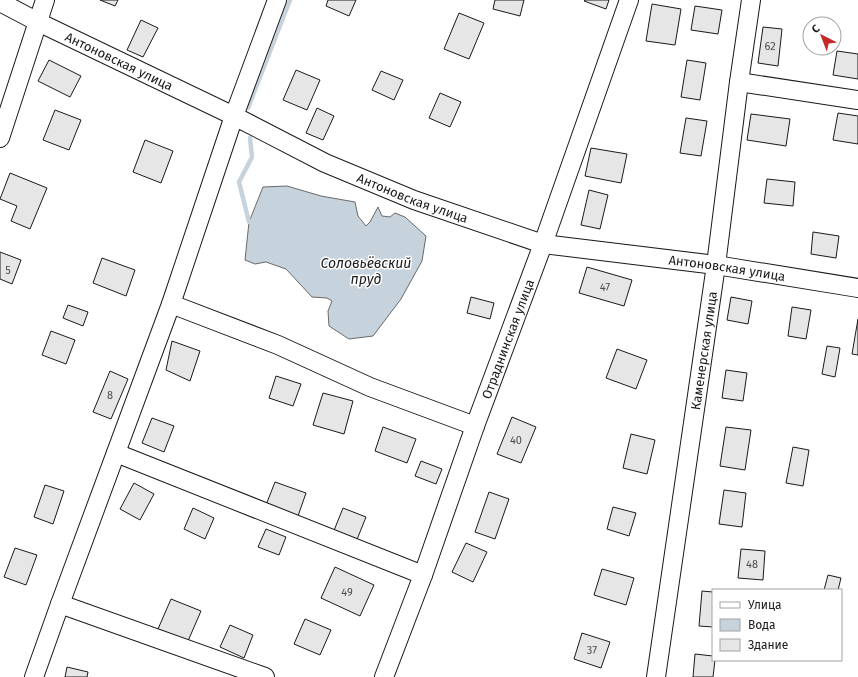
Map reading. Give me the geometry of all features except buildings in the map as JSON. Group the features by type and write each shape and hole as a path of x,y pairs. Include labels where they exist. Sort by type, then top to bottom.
{"street":[{"path":"0,138 45,0"},
{"path":"34,677 171,304 234,116 277,0"},
{"name":"Отраднинская улица","path":"384,677 423,575 543,244 629,0"},
{"name":"Каменерская улица","path":"656,677 716,265 751,0"},
{"name":"Антоновская улица","path":"0,2 38,22 234,116 325,163 414,200 543,244 716,265 858,288"},
{"path":"739,82 858,100"},
{"path":"171,304 278,345 370,387 476,426"},
{"path":"116,453 423,575"},
{"path":"60,604 265,677"}],"water":[{"name":"Соловьёвский пруд","path":"287,186 321,196 355,202 358,216 366,226 370,222 378,207 382,216 390,217 395,213 405,217 426,236 422,261 401,299 373,336 349,339 329,326 328,311 332,301 327,298 312,297 286,269 266,262 255,264 245,260 249,222 263,187"}],"waterway":[{"path":"248,108 290,0"},
{"path":"249,222 239,182 252,157 250,138"}]}
